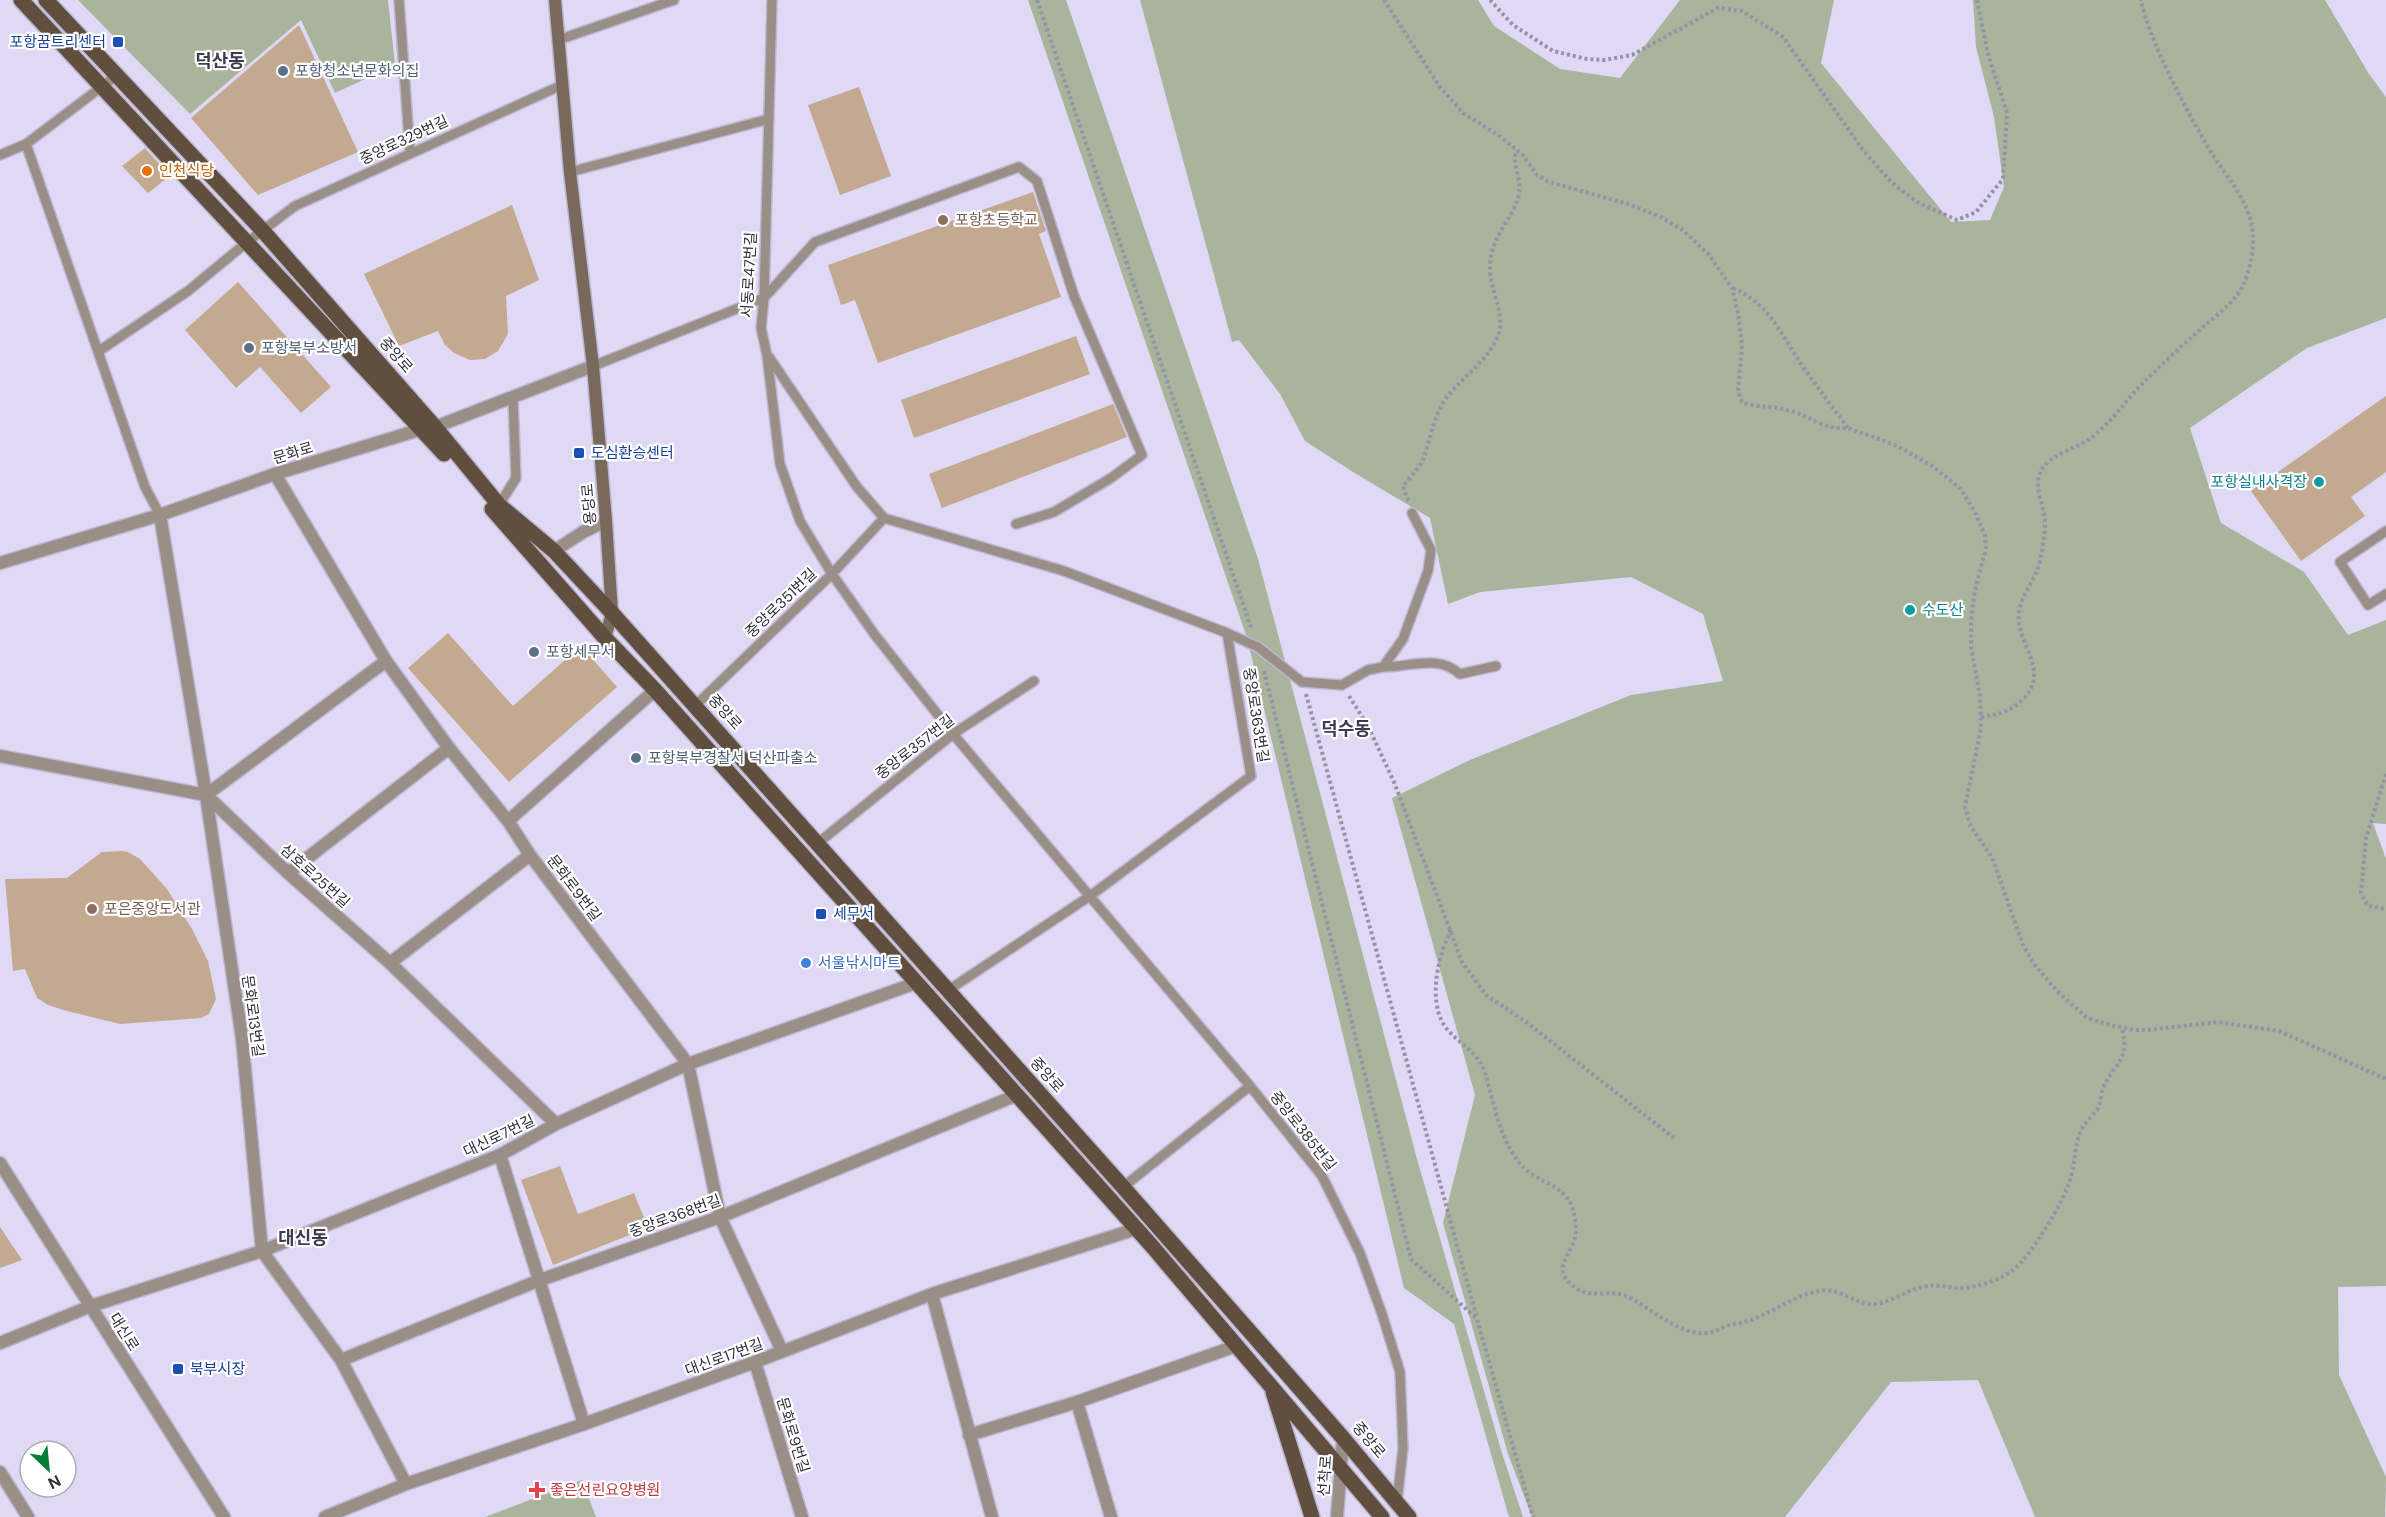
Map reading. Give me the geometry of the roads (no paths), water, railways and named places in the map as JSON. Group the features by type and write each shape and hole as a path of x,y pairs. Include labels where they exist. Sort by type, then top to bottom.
{"main road":[{"name":"중앙로","path":"21,0 246,243 429,428 499,505 554,551 612,613 1124,1187 1409,1517"},
{"name":"중앙로","path":"46,0 263,231 605,638 655,690 1136,1229 1382,1517"},
{"name":"용당로","path":"555,0 570,172 593,366 606,521 612,613 605,638"},
{"path":"1271,1386 1312,1517"}],"street":[{"name":"문화로","path":"0,563 160,515 275,474 429,428 593,366"},
{"name":"문화로9번길","path":"275,474 386,661 449,748 508,821 530,855 687,1064 720,1217 782,1351"},
{"name":"문화로13번길","path":"160,515 206,795 242,1038 262,1251"},
{"path":"554,551 583,532 606,521"},
{"path":"0,756 206,795 386,661"},
{"path":"508,821 655,690"},
{"path":"288,873 449,748"},
{"name":"삼호로25번길","path":"206,795 288,873 390,963 556,1125"},
{"path":"390,963 530,855"},
{"name":"대신로7번길","path":"0,1343 90,1306 262,1251 500,1155 556,1125 687,1064 916,983"},
{"name":"중앙로368번길","path":"341,1360 540,1280 720,1217 1017,1095"},
{"path":"500,1155 584,1424"},
{"name":"대신로","path":"0,1163 224,1517"},
{"name":"대신로17번길","path":"325,1517 406,1484 584,1424 932,1294 1136,1229"},
{"path":"262,1251 341,1360 406,1484"},
{"path":"932,1294 992,1517"},
{"path":"969,1435 1077,1402 1236,1346"},
{"name":"문화로9번길","path":"755,1362 802,1517"},
{"path":"1077,1402 1111,1517"},
{"name":"선착로","path":"1337,1517 1343,1438"},
{"path":"0,1472 28,1517"}],"lane":[{"path":"399,0 411,153"},
{"path":"558,40 674,0"},
{"name":"서동로47번길","path":"772,0 764,298 761,328 767,355 780,464 800,521 832,574 875,635 953,734"},
{"path":"0,155 26,144 116,76"},
{"name":"중앙로329번길","path":"99,351 188,291 295,206 562,85"},
{"path":"570,172 769,119"},
{"path":"26,144 145,487 160,515"},
{"path":"593,366 764,298 815,242 1019,167 1037,181 1074,296 1142,455 1111,478 1054,512 1016,524"},
{"path":"767,355 857,487 884,518 1065,571 1227,633"},
{"path":"499,505 516,478 513,398"},
{"path":"1383,667 1403,639 1428,571 1431,550 1413,513"},
{"name":"중앙로351번길","path":"695,706 832,574 884,518"},
{"path":"2386,531 2340,562 2368,605 2386,594"},
{"name":"중앙로363번길","path":"1227,633 1258,647 1302,682 1342,685 1368,670 1383,667"},
{"name":"중앙로363번길","path":"947,991 1090,896 1251,776 1227,633"},
{"path":"1383,667 1401,667 1428,662 1448,665 1460,674 1496,666"},
{"name":"중앙로357번길","path":"818,843 953,734 1034,681"},
{"name":"중앙로385번길","path":"953,734 1250,1086 1322,1176 1360,1253 1400,1372 1403,1448 1397,1502"},
{"path":"1124,1187 1250,1086"}],"place":[{"name":"포항꿈트리센터","path":"118,42"},
{"name":"포항청소년문화의집","path":"283,71"},
{"name":"인천식당","path":"147,171"},
{"name":"포항초등학교","path":"943,220"},
{"name":"포항북부소방서","path":"249,348"},
{"name":"도심환승센터","path":"579,453"},
{"name":"포항실내사격장","path":"2319,482"},
{"name":"수도산","path":"1910,610"},
{"name":"포항세무서","path":"534,652"},
{"name":"포항북부경찰서 덕산파출소","path":"636,758"},
{"name":"포은중앙도서관","path":"92,909"},
{"name":"세무서","path":"821,914"},
{"name":"서울낚시마트","path":"806,963"},
{"name":"북부시장","path":"178,1369"},
{"name":"좋은선린요양병원","path":"537,1490"}],"district":[{"name":"덕산동","path":"220,61"},
{"name":"덕수동","path":"1346,729"},
{"name":"대신동","path":"303,1238"}]}
